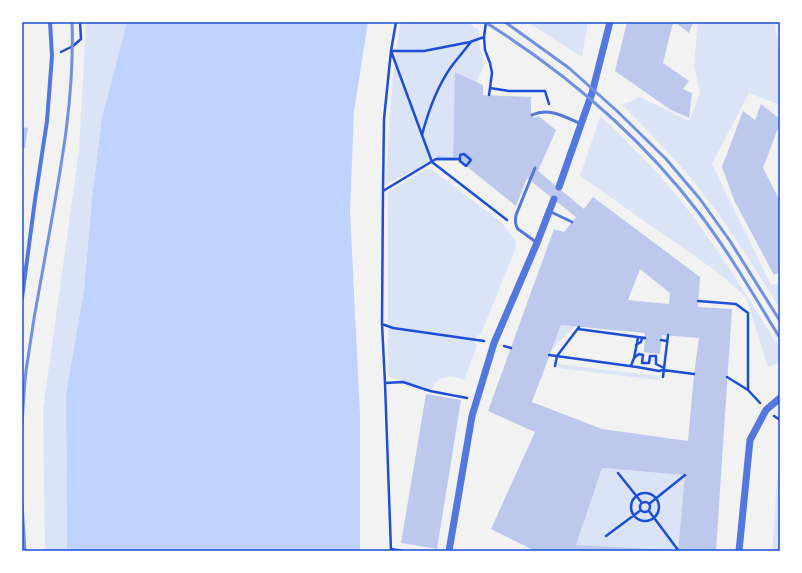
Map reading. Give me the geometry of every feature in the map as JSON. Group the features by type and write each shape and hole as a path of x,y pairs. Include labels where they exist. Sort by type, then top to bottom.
{"street":[{"path":"22,298 34,200 47,121 52,56 50,22"},
{"path":"559,188 592,93 610,22"},
{"path":"449,551 476,400 494,343 537,243 554,199"},
{"path":"739,551 750,440 766,410 780,398"}],"lane":[{"path":"532,115 544,111 552,112 581,124"},
{"path":"535,168 516,215 516,226 537,243"},
{"path":"549,211 572,222"}],"path":[{"path":"73,46 82,39 80,22"},
{"path":"396,22 391,51 384,119 382,324 391,550 403,551"},
{"path":"486,22 484,37 485,50 492,73 489,95"},
{"path":"391,51 424,51 470,42 484,37"},
{"path":"422,136 427,117 440,87 450,68 470,42"},
{"path":"391,51 432,162 516,226"},
{"path":"490,88 508,92 546,91 552,112"},
{"path":"464,154 471,160 466,166 460,161 460,159 460,155 464,154"},
{"path":"383,191 432,162 436,158 460,159"},
{"path":"698,301 736,304 748,313 748,390"},
{"path":"382,324 393,328 494,343"},
{"path":"555,366 557,356 578,328 642,338 641,342 636,346 631,366"},
{"path":"663,376 668,335"},
{"path":"661,340 667,341"},
{"path":"634,358 639,354 643,355 642,363 649,363 650,356 656,356 656,364 663,369 694,374"},
{"path":"549,355 659,371 663,369"},
{"path":"727,377 752,394"},
{"path":"385,383 403,382 430,391 476,400"},
{"path":"618,473 642,503"},
{"path":"649,504 685,474"},
{"path":"644,492 650,493 657,498 660,506 654,518 648,521 639,520 633,516 630,509 632,501 636,495 644,492"},
{"path":"642,503 645,502 649,504"},
{"path":"641,510 640,507 642,503"},
{"path":"649,504 649,510 654,518 678,550"},
{"path":"606,536 641,510 643,512 649,510"}],"shaded area":[{"path":"86,22 127,22 102,117 92,199 84,290 66,394 67,551 45,551 43,410 79,150"},
{"path":"401,22 467,22 479,30 479,44 485,63 477,82 455,72 453,157 437,156 417,169 386,184 389,123"},
{"path":"527,22 588,22 582,57"},
{"path":"698,22 780,22 780,24 775,25 780,54 780,105 749,93 712,164 771,285 780,283 780,309 753,265 704,195 675,160 622,105 640,97 689,121 700,93 694,65"},
{"path":"600,117 609,124 654,170 711,241 776,343 780,341 780,362 768,367 746,297 716,271 580,176"},
{"path":"431,169 501,222 515,240 516,247 481,334 477,336 475,342 477,346 464,380 449,376 445,377 430,390 388,376 388,192 424,170"},
{"path":"561,325 575,326 552,349"},
{"path":"558,364 659,376 658,380 558,368"},
{"path":"780,444 780,551 772,551 779,454"},
{"path":"602,468 685,475 678,550 576,545"}],"water":[{"path":"127,22 368,22 354,111 350,211 360,415 360,551 67,551 66,394 84,290 92,199 102,117"}],"building":[{"path":"627,22 675,22 672,26 663,63 689,81 683,89 692,93 689,118 671,110 615,71"},
{"path":"675,22 693,22 689,33"},
{"path":"455,72 483,85 483,95 531,97 531,112 534,118 538,116 556,130 538,171 584,209 593,197 700,277 698,307 732,309 716,551 678,551 685,475 602,468 576,545 676,551 535,551 491,529 535,432 488,411 554,229 564,232 576,217 527,178 516,206 460,161 436,161 437,156 453,157","holes":["640,269 670,293 669,304 628,300","561,325 645,333 644,352 660,354 662,335 699,338 688,441 602,429 532,402"]},
{"path":"761,104 780,119 780,123 763,168 780,201 780,272 774,275 734,200 722,167 743,111 755,120"},
{"path":"22,127 28,128 25,148 22,148"},
{"path":"426,394 461,400 437,549 401,543"}],"railway":[{"path":"22,425 28,358 60,173 68,113 71,83 72,22"},
{"path":"485,22 515,42 573,85 601,108 652,158 699,213 721,243 780,338"},
{"path":"505,22 569,68 617,111 666,159 700,199 730,241 780,321"},
{"path":"22,504 25,551"}]}
